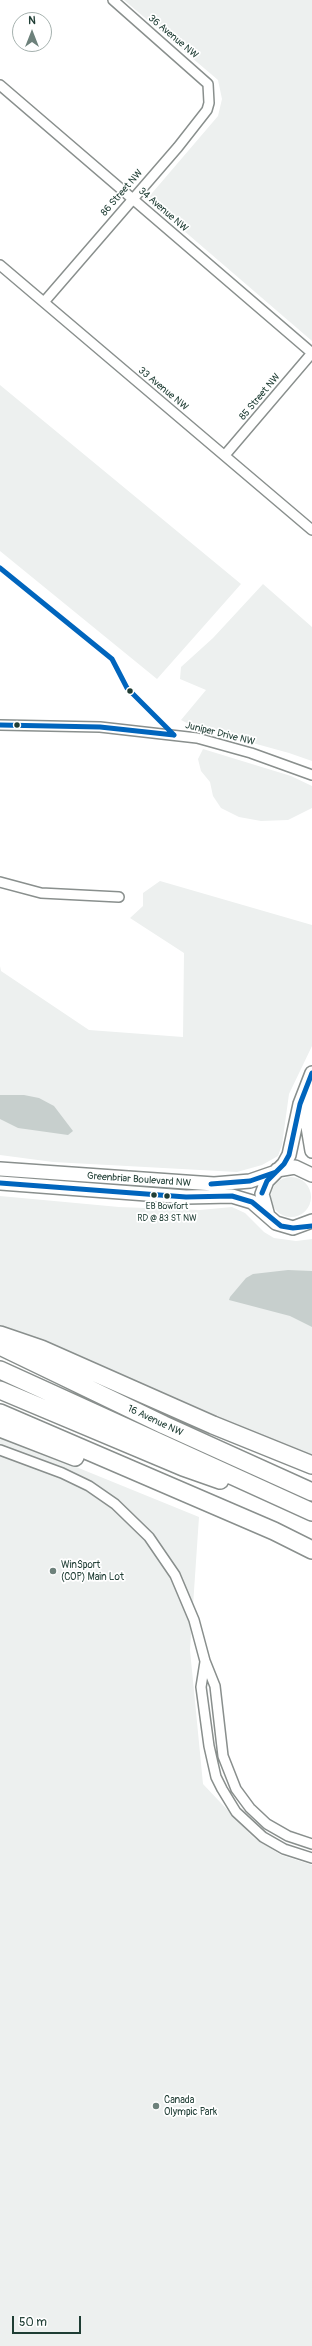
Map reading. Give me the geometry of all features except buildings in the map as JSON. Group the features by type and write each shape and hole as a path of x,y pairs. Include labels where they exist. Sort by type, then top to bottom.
{"highway":[{"path":"0,1335 41,1348 212,1425 312,1465"},
{"name":"16 Avenue NW","path":"0,1346 164,1425 312,1492"},
{"name":"16 Avenue NW","path":"0,1370 312,1513"},
{"path":"0,1390 183,1467 312,1513"},
{"path":"0,1413 274,1531 312,1550"},
{"path":"0,1428 274,1531"}],"street":[{"name":"36 Avenue NW","path":"112,0 197,72 208,84 210,96"},
{"name":"34 Avenue NW","path":"0,85 312,353"},
{"name":"86 Street NW","path":"44,302 207,110 210,96"},
{"name":"33 Avenue NW","path":"0,265 312,530"},
{"name":"85 Street NW","path":"225,455 312,353"},
{"name":"Juniper Drive NW","path":"0,725 100,727 197,738 251,753 312,775"},
{"path":"0,882 41,893 120,897"},
{"path":"268,1216 262,1194 267,1181 289,1155 300,1104 312,1073"},
{"path":"312,1092 308,1126 312,1151"},
{"name":"Greenbriar Boulevard NW","path":"0,1169 214,1184 250,1181 276,1171 295,1167 312,1174"},
{"name":"Greenbriar Boulevard NW","path":"0,1183 186,1197 232,1196 252,1202 281,1226 306,1226"},
{"path":"306,1226 312,1221"},
{"path":"0,1450 62,1473 90,1486 115,1504 138,1525 167,1562 183,1589 194,1620 205,1661 215,1686 224,1756 236,1789 250,1808 267,1824 288,1836 312,1844"},
{"path":"205,1661 202,1687 209,1746 216,1776 222,1789 236,1812 264,1837 284,1849 312,1858"}],"shaded area":[{"path":"124,0 312,0 312,341 147,199 218,116 222,99 218,80"},
{"path":"0,385 241,584 157,679 0,551"},
{"path":"263,584 312,627 312,761 289,753 195,727 181,720 206,690 180,679 181,667 213,638"},
{"path":"203,749 291,776 312,786 312,808 288,820 261,821 239,817 221,808 213,796 210,782 201,771 198,759"},
{"path":"160,881 312,925 312,1046 289,1094 282,1145 278,1156 262,1165 237,1172 53,1162 0,1155 0,966 1,971 89,1030 183,1037 184,953 130,918 143,906 143,893"},
{"path":"0,1095 24,1095 39,1098 54,1106 73,1131 68,1135 18,1128 0,1119"},
{"path":"287,1177 295,1177 302,1180 308,1186 311,1197 308,1208 302,1214 295,1217 287,1217 280,1214 274,1208 271,1201 271,1193 274,1186 280,1180"},
{"path":"0,1196 119,1207 200,1210 232,1207 245,1213 264,1232 274,1238 296,1241 312,1239 312,1457 193,1410 0,1325"},
{"path":"288,1270 312,1271 312,1327 290,1316 229,1300 246,1278 253,1274"},
{"name":"Canada Olympic Park","path":"0,1436 199,1517 190,1650 203,1784 254,1838 281,1855 312,1865 312,2346 0,2346"}],"transit line":[{"path":"0,568 112,659 127,688 174,735"},
{"path":"0,725 100,727 174,735"},
{"path":"262,1193 267,1181 284,1164 289,1155 300,1104 312,1073"},
{"path":"211,1184 250,1181 276,1172"},
{"path":"0,1183 186,1197 232,1196 252,1202 281,1226 293,1228 312,1226"}],"place":[{"name":"EB Bowfort RD @ 83 ST NW","path":"167,1196"},
{"name":"WinSport (COP) Main Lot","path":"53,1571"},
{"name":"Canada Olympic Park","path":"156,2106"}]}
